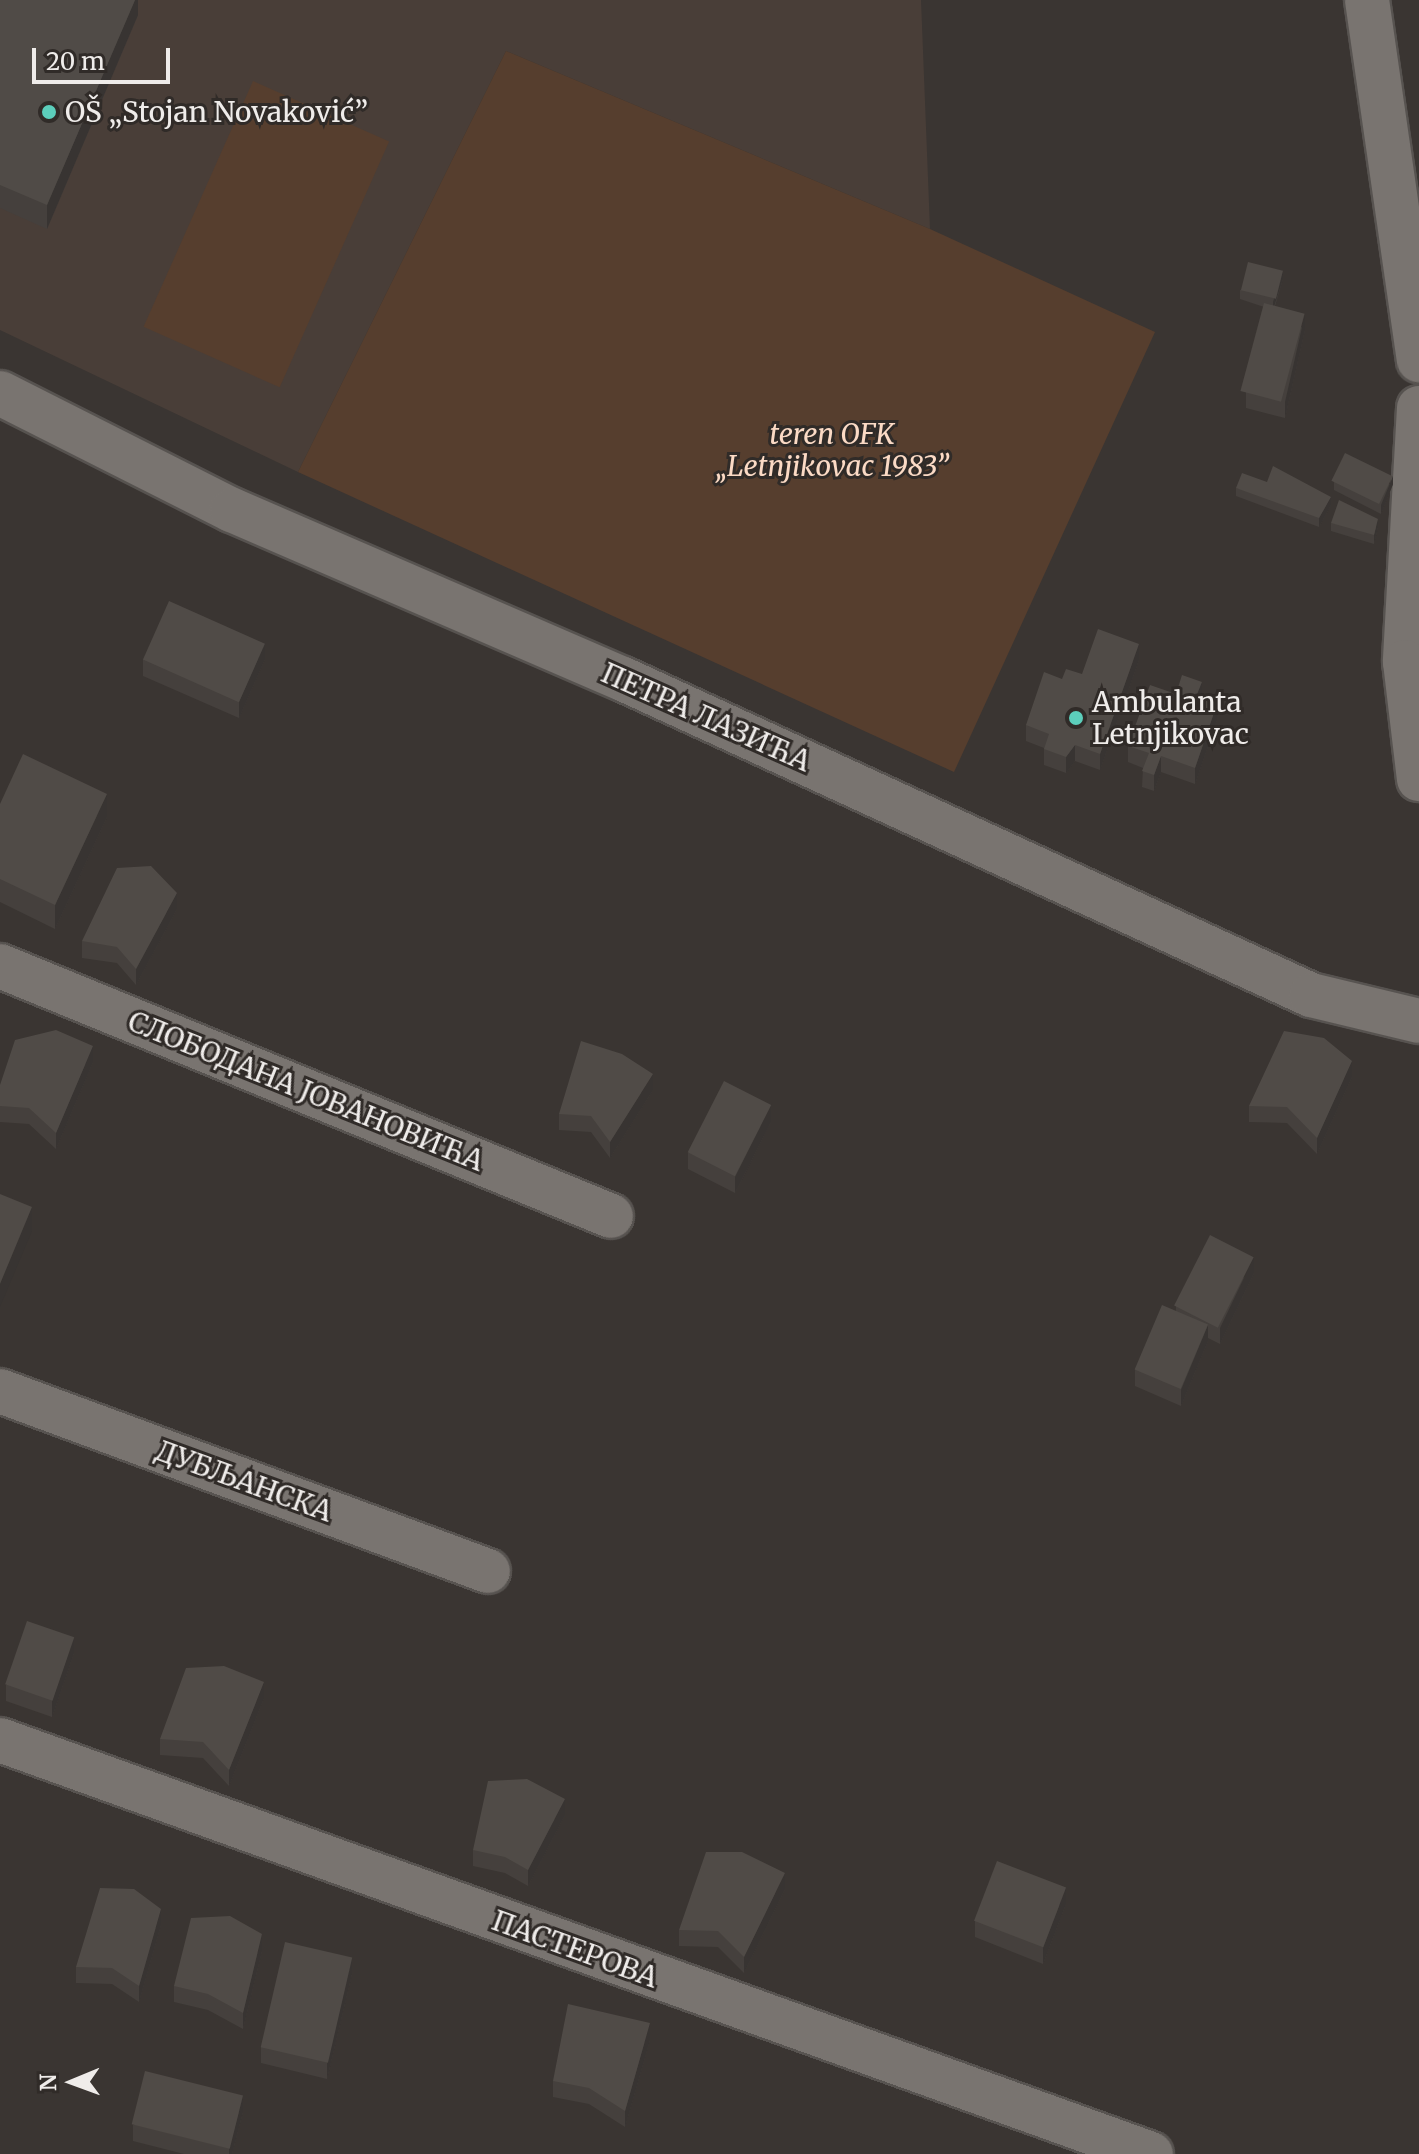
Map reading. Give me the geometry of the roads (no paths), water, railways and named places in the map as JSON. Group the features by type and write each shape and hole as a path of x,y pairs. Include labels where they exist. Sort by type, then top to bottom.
{"street":[{"path":"1367,0 1408,196 1419,360"},
{"name":"ПЕТРА ЛАЗИЋА","path":"0,393 232,510 623,679 1311,995 1419,1021"},
{"path":"1419,408 1412,662 1419,779"},
{"name":"СЛОБОДАНА ЈОВАНОВИЋА","path":"0,966 611,1216"},
{"name":"ДУБЉАНСКА","path":"0,1391 488,1571"},
{"name":"ПАСТЕРОВА","path":"0,1740 1151,2154"}],"place":[{"name":"OŠ „Stojan Novaković”","path":"49,112"},
{"name":"Ambulanta Letnjikovac","path":"1076,718"}],"park label":[{"name":"teren OFK „Letnjikovac 1983”","path":"832,450"}]}
